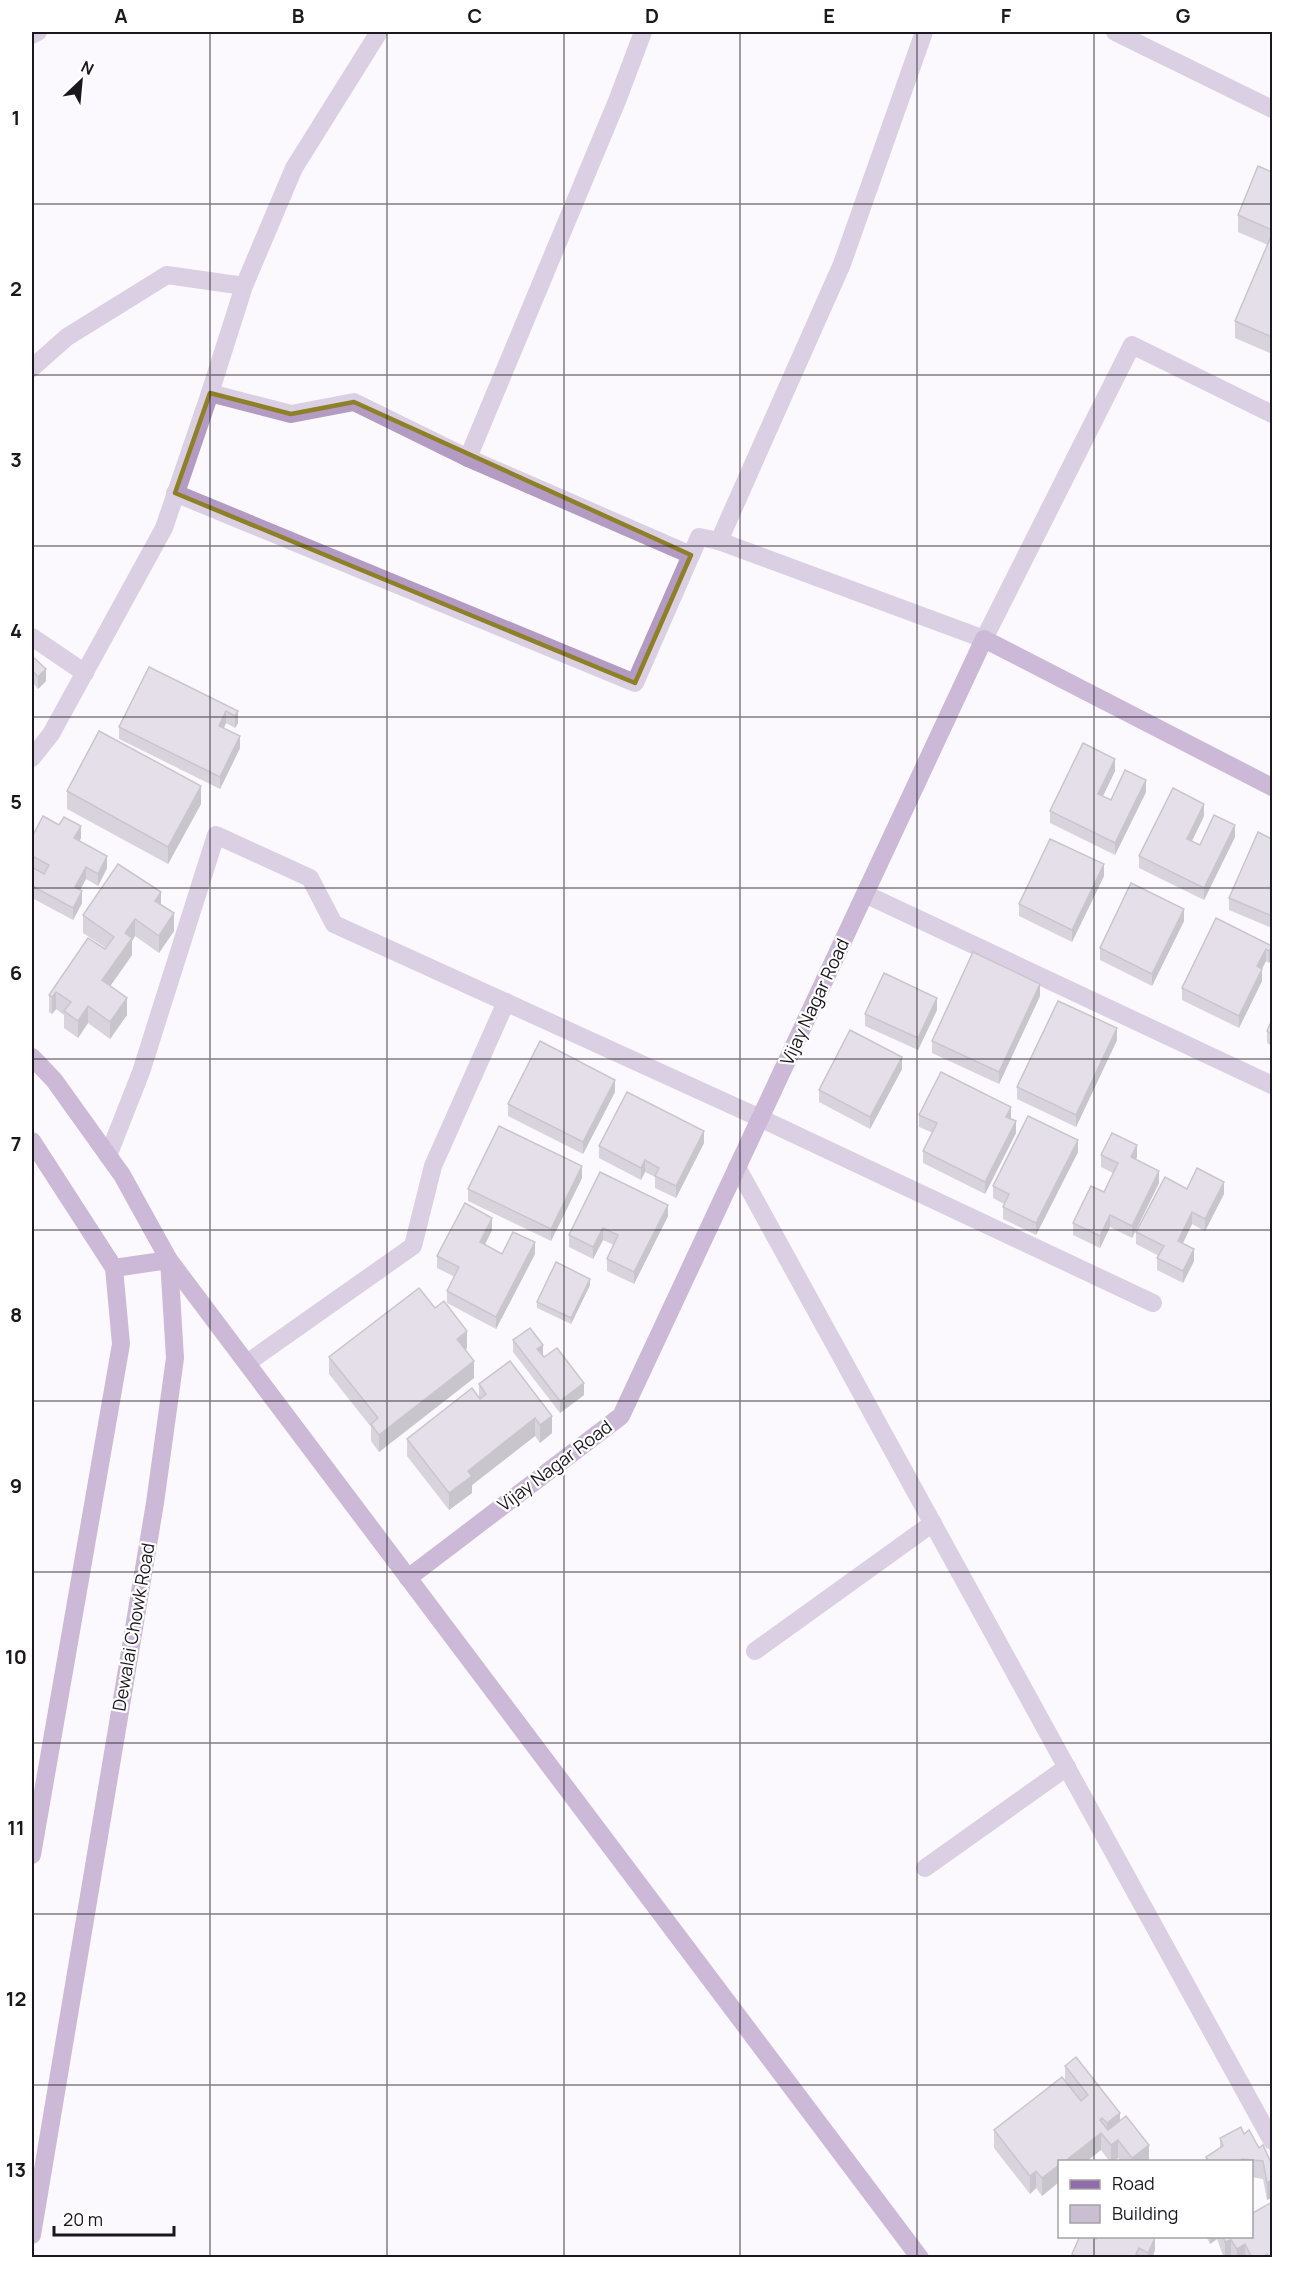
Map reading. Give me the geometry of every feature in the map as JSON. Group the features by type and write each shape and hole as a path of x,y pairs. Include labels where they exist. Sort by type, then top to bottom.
{"street":[{"path":"32,35 38,32"},
{"path":"32,758 51,734 164,528 244,286 294,168 380,32"},
{"path":"468,458 644,32"},
{"path":"719,541 842,264 924,32"},
{"path":"1115,32 1272,109"},
{"path":"32,368 67,337 167,275 244,286"},
{"path":"984,639 1132,345 1272,414"},
{"path":"210,393 291,414 354,402 468,458 691,555"},
{"path":"175,493 635,683 699,537 719,541 984,639 1272,787"},
{"path":"32,637 85,673"},
{"name":"Vijay Nagar Road","path":"408,1578 621,1416 984,639"},
{"path":"108,1156 141,1072 216,835 310,878 334,924 760,1118 1153,1303"},
{"path":"865,894 1272,1085"},
{"path":"247,1363 413,1246 433,1167 506,1002"},
{"name":"Dewalai Chowk Road","path":"32,1057 54,1080 122,1175 169,1260 175,1358 154,1503 32,2235"},
{"path":"32,1141 114,1268 121,1344 32,1855"},
{"path":"737,1167 1272,2141"},
{"path":"114,1268 169,1260 920,2258"},
{"path":"755,1651 933,1523"},
{"path":"925,1868 1067,1767"}],"highlighted area":[{"path":"210,393 291,414 354,402 691,555 635,683 175,493"}],"building":[{"path":"1258,166 1272,172 1272,230 1238,215"},
{"path":"1272,234 1272,337 1235,321"},
{"path":"32,656 46,669 38,677 33,671 32,673"},
{"path":"149,667 238,711 235,716 226,711 219,726 240,736 220,777 119,727"},
{"path":"99,731 201,786 168,847 67,791"},
{"path":"1083,743 1115,759 1098,794 1111,800 1125,770 1146,780 1115,843 1050,811"},
{"path":"1173,788 1204,804 1187,839 1200,845 1214,815 1235,825 1204,888 1139,856"},
{"path":"43,816 59,825 64,817 81,826 74,838 107,856 98,874 86,867 75,887 82,891 73,908 32,886 32,867 44,874 49,865 32,856 32,837"},
{"path":"1258,832 1272,839 1272,916 1229,898"},
{"path":"1050,839 1104,864 1072,930 1019,904"},
{"path":"118,864 161,892 155,901 174,913 159,936 135,919 125,933 132,938 102,980 127,998 110,1022 88,1006 78,1021 64,1011 71,1002 56,992 52,997 49,995 88,938 105,949 114,937 83,915"},
{"path":"1131,883 1184,909 1152,974 1100,948"},
{"path":"1216,918 1272,946 1269,951 1266,949 1257,966 1262,969 1239,1016 1182,988"},
{"path":"973,952 1040,984 999,1072 932,1041"},
{"path":"884,973 937,998 918,1038 865,1014"},
{"path":"1058,1001 1117,1028 1076,1115 1017,1087"},
{"path":"1272,1020 1272,1034 1267,1031"},
{"path":"850,1030 902,1057 870,1117 819,1090"},
{"path":"540,1041 615,1080 583,1142 508,1104"},
{"path":"941,1072 1011,1107 1006,1117 1016,1121 985,1182 923,1151 937,1123 919,1115"},
{"path":"627,1092 704,1131 676,1186 655,1176 659,1168 645,1160 641,1168 599,1146"},
{"path":"1028,1116 1078,1140 1036,1223 1003,1207 1009,1194 993,1186"},
{"path":"499,1126 582,1166 551,1229 468,1189"},
{"path":"1112,1133 1137,1145 1131,1157 1159,1171 1132,1226 1110,1215 1100,1236 1073,1223 1091,1186 1104,1192 1118,1163 1101,1155"},
{"path":"1197,1168 1224,1182 1205,1219 1192,1212 1178,1241 1194,1249 1183,1271 1157,1258 1164,1246 1136,1232 1165,1177 1187,1189"},
{"path":"600,1172 668,1205 634,1272 607,1259 618,1235 603,1228 593,1247 569,1235"},
{"path":"465,1203 492,1218 480,1242 502,1254 513,1232 535,1242 496,1317 447,1291 459,1267 437,1256"},
{"path":"556,1262 590,1279 571,1318 537,1302"},
{"path":"419,1288 435,1308 444,1301 467,1331 457,1339 474,1361 379,1435 371,1424 378,1418 329,1357"},
{"path":"530,1328 543,1345 537,1349 544,1357 557,1348 584,1383 560,1401 513,1340"},
{"path":"510,1361 552,1416 540,1425 535,1418 468,1471 472,1476 449,1493 407,1439 472,1388 480,1399 486,1394 479,1384"},
{"path":"1076,2057 1120,2113 1107,2123 1102,2118 1100,2120 1108,2130 1126,2116 1149,2145 1132,2158 1118,2140 1111,2145 1101,2133 1067,2160 1058,2160 1058,2166 1042,2178 1036,2171 1030,2176 994,2130 1062,2077 1081,2101 1088,2095 1065,2066"},
{"path":"1241,2127 1244,2134 1249,2130 1259,2148 1263,2145 1272,2165 1272,2180 1267,2183 1263,2161 1208,2160 1206,2157 1223,2146 1220,2138"},
{"path":"1272,2202 1272,2258 1267,2254 1261,2258 1252,2258 1245,2244 1237,2249 1231,2240 1225,2242 1224,2238 1253,2238 1253,2213"},
{"path":"1079,2238 1155,2238 1148,2253 1139,2248 1136,2254 1143,2258 1078,2258 1072,2254"}]}
